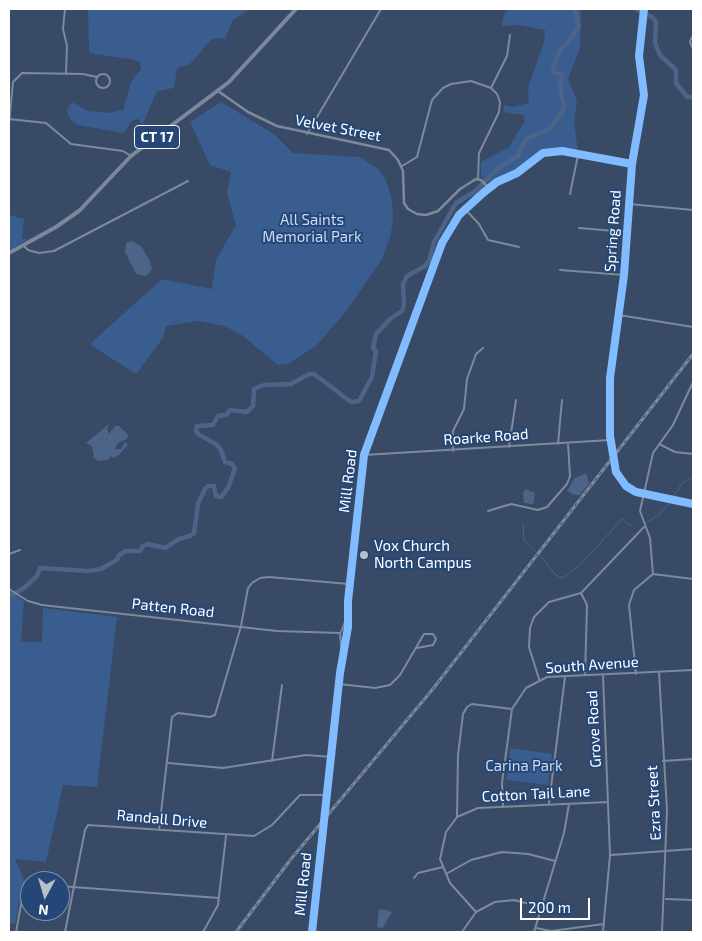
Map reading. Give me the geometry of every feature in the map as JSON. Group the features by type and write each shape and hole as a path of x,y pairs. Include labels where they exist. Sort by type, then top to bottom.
{"main road":[{"name":"CT 17","path":"9,253 76,213 131,156 238,74 296,9"}],"street":[{"path":"65,9 63,29 67,46 66,73"},
{"path":"307,134 381,9"},
{"name":"Spring Road","path":"644,10 639,56 644,95 632,164 624,275 610,378 610,440 621,482 632,490 644,494 693,504"},
{"path":"490,88 507,56 510,35"},
{"path":"693,35 690,42 693,49"},
{"path":"9,124 13,85 17,76 28,72 105,75 109,78 107,87 97,86 97,76"},
{"path":"464,80 490,88 500,98 501,108 479,153 478,178 460,189 438,211 422,215 412,212 404,203 402,166 417,156 432,100 443,88 464,80"},
{"name":"Velvet Street","path":"218,91 258,118 307,134 381,147 392,153 402,166"},
{"path":"10,119 46,123 71,144 123,151 131,156"},
{"name":"Mill Road","path":"312,932 364,455 442,243 456,219 465,209 497,182 517,173 544,153 558,150 632,164"},
{"path":"570,194 578,154"},
{"path":"478,178 489,188"},
{"path":"23,245 28,250 39,253 54,250 188,181"},
{"path":"629,204 693,210"},
{"path":"465,209 479,224 488,240 519,247"},
{"path":"579,228 627,232"},
{"path":"560,270 624,275"},
{"path":"619,315 693,327"},
{"path":"452,451 454,431 464,410 467,379 476,354 482,348"},
{"path":"653,574 650,538 644,527 640,511 651,457 673,424 693,382"},
{"path":"509,447 516,400"},
{"path":"558,444 562,400"},
{"name":"Roarke Road","path":"364,455 610,440"},
{"path":"9,443 9,461"},
{"path":"488,511 510,504 538,510 547,507 567,484 570,476 568,443"},
{"path":"659,444 675,452 693,454"},
{"path":"539,679 529,647 530,628 534,617 549,602 581,593 644,527"},
{"path":"9,554 20,550"},
{"path":"636,674 629,605 634,590 653,574 693,579"},
{"path":"159,830 172,717 175,714 210,717 215,715 240,626 248,588 260,578 350,585"},
{"name":"Patten Road","path":"9,589 28,601 42,605 289,632 340,633"},
{"path":"581,593 587,605 585,675"},
{"path":"342,658 340,633 348,614"},
{"path":"339,684 376,688 389,685 400,675 424,634 433,634 436,639 433,645 417,648"},
{"name":"South Avenue","path":"503,805 502,783 512,709 526,688 539,679 693,670"},
{"name":"Ezra Street","path":"659,672 667,810 665,899 662,932"},
{"name":"Grove Road","path":"603,675 610,855 603,932"},
{"path":"548,804 565,677"},
{"path":"272,761 282,685"},
{"path":"476,912 450,882 442,867 441,853 446,832 457,817 458,755 463,714 467,707 472,704 512,709"},
{"path":"167,763 223,768 306,755 332,757"},
{"path":"663,761 693,759"},
{"name":"Randall Drive","path":"65,932 85,830 88,825 245,837 261,833 272,825 300,795 327,795"},
{"name":"Cotton Tail Lane","path":"457,817 478,808 503,805 608,802"},
{"path":"534,932 564,833 569,804"},
{"path":"203,932 214,914 219,898 226,836"},
{"path":"610,855 693,849"},
{"path":"446,874 471,860 502,852 528,854 555,861"},
{"path":"414,878 418,873 442,867"},
{"path":"70,887 219,898"},
{"path":"665,899 693,900"},
{"path":"462,932 476,912 487,905 507,900 542,907"},
{"path":"16,932 20,910"},
{"path":"536,928 551,931 604,924"}],"green space":[{"path":"88,9 250,9 233,20 225,39 216,38 211,40 190,64 177,68 174,88 157,91 142,126 139,119 133,120 123,133 78,125 68,115 67,109 72,102 88,111 108,113 123,110 131,82 141,69 140,63 135,60 89,53"},
{"path":"508,9 581,9 580,48 568,79 577,101 574,121 578,151 561,148 548,149 538,153 513,172 487,183 481,176 481,162 509,147 525,121 524,115 504,112 504,105 513,107 529,103 528,88 544,42 545,30 517,25 502,26 503,18"},
{"name":"All Saints Memorial Park","path":"221,102 274,134 293,153 359,157 377,168 386,180 392,200 393,221 390,237 382,259 348,309 317,345 288,364 278,365 243,336 225,326 197,321 166,326 163,338 136,374 91,345 92,342 161,280 212,289 216,260 236,225 227,193 231,172 210,165 190,122"},
{"path":"9,215 24,219 22,239 28,239 9,250"},
{"path":"9,591 24,601 21,642 42,642 43,608 117,617 97,787 63,785 46,862 15,859 20,871 20,900 15,924 9,923"},
{"name":"Carina Park","path":"510,748 552,754 548,785 506,780"}],"shaded area":[{"path":"132,241 141,246 150,261 152,269 146,276 136,274 125,252 126,243"},
{"path":"109,424 107,429 109,434 115,426 119,426 128,435 127,439 118,443 115,449 121,449 125,442 128,445 118,456 113,458 110,456 108,460 98,461 94,458 92,446 86,443"},
{"path":"586,473 589,483 580,495 574,495 567,491 574,479"},
{"path":"526,489 535,493 533,504 524,503 523,492"},
{"path":"379,910 392,912 382,929 377,927"}],"waterway":[{"path":"9,594 14,594 24,588 37,576 40,568 88,571 101,569 117,560 119,555 126,551 140,551 143,546 148,544 165,548 179,539 194,533 198,504 205,489 208,486 214,486 216,496 221,497 228,488 235,468 232,464 225,462 221,450 216,444 198,434 197,426 213,425 218,416 226,415 230,410 247,412 253,406 254,389 264,385 291,384 309,374 314,374 351,402 359,401 372,377 376,351 373,348 376,334 390,319 402,311 404,305 403,284 407,276 425,266 429,261 434,242 456,203 474,192 500,167 518,156 526,139 549,129 562,113 564,107 560,87 562,75 554,72 553,68 561,48 568,43 579,26 575,9"},
{"path":"636,9 652,17 656,22 655,43 660,55 676,70 676,83 687,97 693,97"},
{"path":"673,497 683,482 693,477"},
{"path":"647,522 659,515 670,502"},
{"path":"539,554 556,575 563,578 582,563 622,519 631,526"},
{"path":"523,525 524,541 535,551"}],"railway":[{"path":"236,932 291,859 432,690 693,354"}],"cycle path":[{"path":"644,9 639,56 644,95 632,164 624,275 610,378 610,436 616,472 626,486 636,492 693,504"},
{"path":"312,932 340,673 348,627 348,601 364,455 442,243 459,215 483,193 497,182 517,173 543,153 562,151 632,164"}],"place":[{"name":"Vox Church North Campus","path":"364,555"}]}
